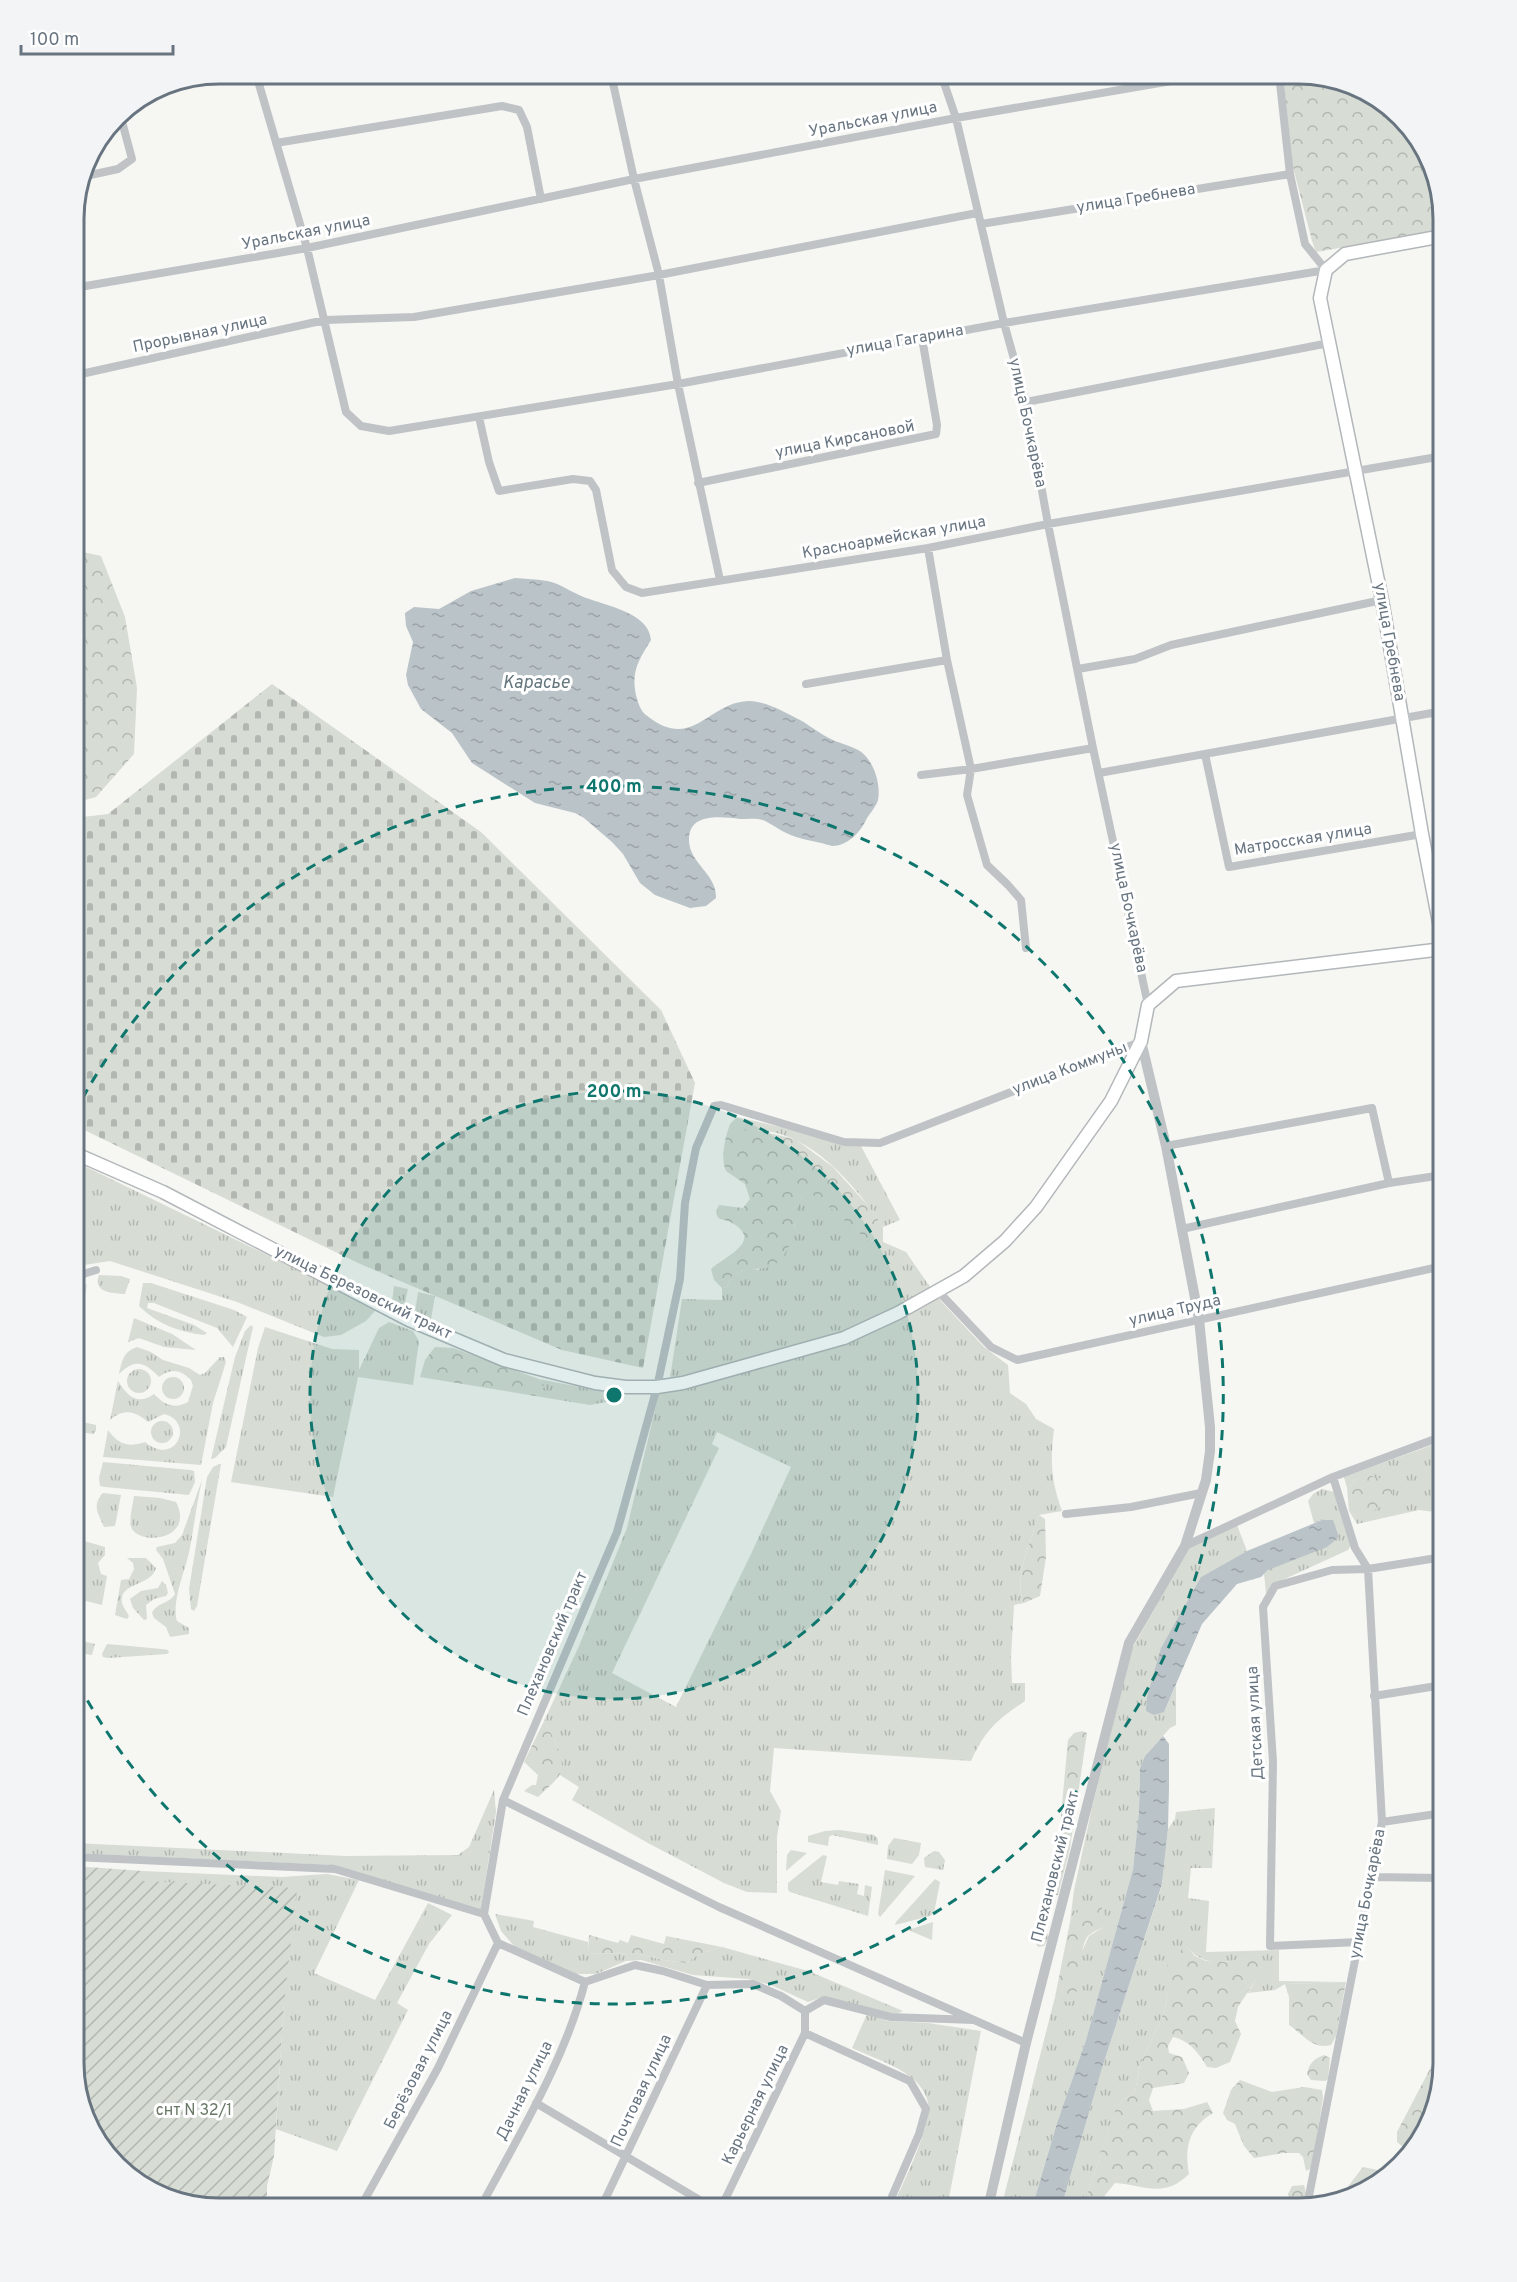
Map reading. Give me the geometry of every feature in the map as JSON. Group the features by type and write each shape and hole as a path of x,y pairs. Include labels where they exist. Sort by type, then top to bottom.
{"main road":[{"name":"улица Гагарина","path":"1326,270 1345,254 1433,238"},
{"name":"улица Гребнева","path":"1326,270 1320,298 1382,600 1433,891"},
{"path":"1148,1005 1176,981 1433,949"},
{"name":"улица Бочкарёва","path":"1141,1041 1148,1005"},
{"name":"улица Коммуны","path":"937,1290 964,1276 1005,1241 1036,1207 1111,1101 1141,1041"},
{"name":"улица Березовский тракт","path":"84,1157 163,1192 409,1320 504,1359 595,1383 626,1387 657,1387 717,1375 844,1338 898,1313 937,1290"}],"street":[{"path":"258,84 307,248 325,321 414,317 659,275 977,213"},
{"path":"613,84 634,179 659,275 678,384 720,580"},
{"name":"улица Бочкарёва","path":"944,84 956,118 1004,323 1026,402 1093,748 1148,1005"},
{"name":"Уральская улица","path":"84,286 307,248 634,179 956,118 1154,84"},
{"path":"1280,84 1290,174 1305,244 1326,270"},
{"path":"276,143 502,106 519,110 527,127 541,199"},
{"path":"92,175 118,169 132,159 123,125"},
{"name":"улица Гребнева","path":"981,224 1290,174"},
{"name":"улица Гагарина","path":"325,321 346,412 362,426 389,431 678,384 1004,323 1326,270"},
{"name":"Прорывная улица","path":"84,373 325,321"},
{"name":"улица Кирсановой","path":"698,483 936,434 937,425 922,338"},
{"path":"1026,402 1329,343"},
{"name":"Красноармейская улица","path":"479,417 489,462 500,491 573,479 590,481 596,490 612,570 626,587 642,593 928,548 1048,524 1433,458"},
{"path":"928,548 947,660 971,769 967,795 987,865 1021,900 1026,948"},
{"path":"1078,669 1135,659 1171,645 1382,600"},
{"path":"806,684 947,660"},
{"path":"1099,773 1433,713"},
{"path":"921,774 971,769 1093,748"},
{"name":"Матросская улица","path":"1205,754 1229,867 1422,834"},
{"name":"улица Бочкарёва","path":"1141,1041 1166,1146 1199,1319 1210,1435 1206,1480 1185,1546"},
{"name":"улица Коммуны","path":"722,1105 844,1142 880,1143 1141,1041"},
{"name":"Плехановский тракт","path":"484,1914 503,1800 617,1532 657,1387 680,1279 684,1203 696,1148 714,1106 722,1105"},
{"path":"1166,1146 1372,1108 1389,1183"},
{"path":"1182,1229 1389,1183 1433,1176"},
{"name":"улица Труда","path":"937,1290 991,1347 1017,1360 1433,1268"},
{"path":"84,1274 96,1270"},
{"path":"1185,1546 1333,1477 1433,1441"},
{"name":"улица Бочкарёва","path":"1309,2197 1382,1822 1368,1569 1355,1548 1333,1477"},
{"path":"1066,1514 1131,1507 1201,1493"},
{"name":"Плехановский тракт","path":"990,2198 1026,2043 1129,1643 1185,1546"},
{"name":"Детская улица","path":"1359,1942 1270,1946 1273,1762 1263,1607 1275,1586 1332,1570 1368,1569 1433,1559"},
{"path":"1374,1696 1433,1687"},
{"path":"503,1800 719,1907 1026,2043"},
{"path":"1382,1822 1433,1814"},
{"path":"84,1857 335,1869 484,1914 498,1943 585,1982 635,1965 707,1985 753,1984 781,1996 805,2011 824,2000 891,2017 974,2020"},
{"path":"1372,1877 1433,1878"},
{"name":"Берёзовая улица","path":"366,2198 438,2068 498,1943"},
{"name":"Дачная улица","path":"485,2198 536,2103 577,2015 585,1982"},
{"name":"Почтовая улица","path":"606,2198 707,1985"},
{"name":"Карьерная улица","path":"726,2198 805,2033 805,2011"},
{"path":"805,2033 910,2082 926,2109 919,2134 891,2198"},
{"path":"536,2103 696,2198"}],"green space":[{"path":"1284,84 1307,84 1350,94 1380,112 1405,137 1415,151 1423,167 1432,201 1433,232 1316,252 1293,167"},
{"path":"84,552 101,556 125,617 137,688 134,754 96,797 84,800"},
{"path":"272,684 481,832 661,1010 695,1083 643,1368 562,1350 358,1263 84,1130 84,817 108,814"},
{"path":"737,1117 861,1146 900,1220 883,1227 859,1195 830,1164 814,1151 796,1141 778,1133 758,1130 726,1136 730,1124"},
{"path":"757,1130 795,1139 833,1167 870,1208 883,1227 883,1242 867,1240 814,1194 802,1195 793,1234 780,1261 772,1266 740,1272 732,1276 727,1287 722,1288 714,1280 711,1269 738,1249 743,1243 744,1236 741,1230 732,1223 718,1218 716,1212 719,1205 743,1208 750,1199 745,1184 726,1171 723,1154 726,1136 735,1131"},
{"path":"84,1166 370,1305 375,1311 366,1321 341,1335 324,1337 237,1302 110,1261 84,1265"},
{"path":"814,1193 867,1240 883,1242 906,1252 930,1287 887,1313 844,1334 766,1358 670,1378 682,1299 722,1300 722,1288 727,1287 732,1276 748,1268 759,1270 795,1226 796,1212 802,1195"},
{"path":"99,1275 121,1276 130,1279 125,1294 101,1289 98,1281"},
{"path":"143,1283 151,1283 234,1310 247,1317 233,1347 217,1328 154,1303 148,1303 147,1308 194,1325 207,1333 204,1335 186,1332 153,1318 139,1306"},
{"path":"394,1286 408,1289 404,1307 392,1302"},
{"path":"418,1292 435,1296 431,1319 415,1312"},
{"path":"938,1298 984,1347 1008,1365 1010,1393 1026,1404 1036,1419 1054,1429 1052,1471 1062,1511 1039,1515 1022,1571 1020,1583 1024,1603 1014,1605 1012,1683 1025,1683 1025,1701 993,1726 971,1761 774,1748 770,1791 781,1811 777,1837 777,1893 747,1892 724,1883 572,1800 579,1787 560,1775 560,1754 544,1721 579,1646 627,1528 659,1393 846,1344","holes":["717,1432 791,1467 676,1707 612,1673 719,1448 712,1444"]},
{"path":"134,1318 172,1334 196,1350 164,1347 139,1338 128,1342"},
{"path":"389,1322 413,1331 419,1341 413,1385 358,1377 333,1497 231,1482 258,1348 265,1327 332,1349 359,1350 359,1370 379,1328"},
{"path":"251,1325 253,1327 226,1447 211,1459 235,1357 245,1331"},
{"path":"137,1347 163,1360 189,1368 200,1375 205,1373 220,1357 224,1357 226,1362 213,1403 201,1465 103,1457 108,1430 124,1444 133,1445 145,1442 156,1449 166,1450 178,1440 179,1425 173,1418 164,1414 148,1422 139,1415 125,1412 110,1420 118,1381 133,1398 143,1399 154,1394 161,1401 173,1406 188,1402 193,1386 191,1380 179,1372 171,1371 159,1377 144,1365 135,1364 119,1374 126,1354"},
{"path":"435,1347 453,1348 539,1379 544,1385 542,1393 535,1396 420,1377 425,1360"},
{"path":"139,1369 144,1370 150,1376 150,1386 144,1392 139,1393 134,1392 128,1386 127,1381 128,1376 134,1370"},
{"path":"173,1377 181,1380 184,1388 181,1396 173,1399 165,1396 162,1388 165,1380"},
{"path":"539,1379 611,1393 618,1398 590,1405 535,1396 542,1392 544,1385"},
{"path":"162,1421 170,1424 173,1432 170,1440 162,1443 154,1440 151,1432 154,1424"},
{"path":"84,1422 96,1425 96,1431 93,1434 84,1433"},
{"path":"1433,1445 1433,1512 1419,1510 1357,1524 1349,1511 1353,1514 1358,1478 1347,1488 1344,1477"},
{"path":"103,1462 190,1470 194,1471 195,1482 189,1495 100,1486 99,1478"},
{"path":"221,1464 197,1606 194,1611 191,1609 189,1589 207,1477 213,1467"},
{"path":"1371,1476 1386,1480 1393,1491 1391,1496 1371,1512 1353,1514 1349,1511 1347,1488 1358,1478"},
{"path":"202,1480 190,1548 176,1605 177,1621 189,1628 189,1634 170,1637 166,1627 154,1618 152,1613 154,1609 175,1594 163,1559 156,1550 157,1547 175,1543 182,1535"},
{"path":"1322,1489 1335,1492 1351,1545 1348,1550 1276,1583 1266,1593 1264,1574 1322,1520 1314,1523 1308,1501 1313,1494"},
{"path":"103,1493 121,1495 115,1526 104,1527 98,1514 97,1502"},
{"path":"134,1496 176,1502 180,1514 179,1524 165,1536 155,1538 138,1534 132,1529 130,1522"},
{"path":"1039,1515 1045,1519 1046,1557 1040,1596 1024,1603 1020,1583 1022,1571"},
{"path":"1237,1525 1247,1551 1201,1577 1164,1712 1176,1685 1176,1725 1170,1728 1145,1756 1140,1768 1139,1811 1133,1869 1086,2040 1057,2123 1035,2198 1004,2198 1055,1997 1059,2001 1089,1936 1105,1926 1077,1909 1070,1922 1074,1890 1092,1808 1131,1651 1189,1547"},
{"path":"84,1541 105,1547 105,1555 98,1563 101,1574 107,1576 102,1605 84,1600"},
{"path":"127,1558 146,1558 156,1568 148,1579 125,1591 122,1596 123,1605 129,1616 127,1619 115,1615 121,1580 129,1579 134,1569 133,1563"},
{"path":"162,1581 168,1593 146,1605 147,1619 144,1620 133,1608 130,1599 141,1591 158,1588"},
{"path":"84,1641 95,1644 92,1655 84,1654"},
{"path":"107,1644 162,1649 169,1652 108,1658 103,1657 102,1654"},
{"path":"544,1721 558,1748 562,1770 557,1779 538,1797 524,1791 536,1785 538,1775 524,1762"},
{"path":"1082,1731 1087,1733 1070,1848 1058,1895 1048,1896 1059,1837 1068,1740 1074,1733"},
{"path":"494,1790 496,1812 481,1909 332,1865 84,1853 84,1843 346,1856 458,1855 469,1847"},
{"path":"1215,1808 1212,1868 1191,1868 1188,1898 1209,1901 1206,1952 1279,1950 1279,1981 1346,1982 1285,1984 1275,1990 1248,1993 1257,1978 1244,1958 1213,1962 1192,1953 1186,1946 1168,1991 1165,2010 1140,2065 1135,2092 1122,2101 1116,2109 1086,2198 1064,2198 1103,2065 1162,1885 1168,1829 1175,1819 1176,1812"},
{"path":"840,1830 874,1835 878,1839 878,1845 832,1835 829,1837 828,1846 808,1842 808,1836"},
{"path":"894,1838 921,1843 919,1855 912,1864 887,1859 888,1846"},
{"path":"791,1850 807,1853 786,1871 787,1855"},
{"path":"934,1851 939,1852 945,1860 943,1870 925,1867 924,1858"},
{"path":"823,1855 827,1856 821,1882 838,1885 839,1881 859,1884 857,1894 864,1896 865,1885 872,1887 868,1916 788,1890 788,1883"},
{"name":"снт N 32/1","path":"84,1867 143,1871 143,1881 297,1888 284,2004 274,2156 267,2186 267,2198 210,2198 167,2188 137,2170 112,2145 102,2131 94,2115 85,2081"},
{"path":"885,1870 915,1876 880,1917 878,1914"},
{"path":"143,1871 282,1877 327,1874 359,1880 314,1973 375,2000 428,1903 452,1915 429,1944 397,2003 408,2010 337,2151 276,2129 284,2004 142,1881"},
{"path":"935,1879 940,1882 934,1913 895,1925 896,1922"},
{"path":"1090,1901 1098,1902 1102,1908 1105,1926 1088,1936 1085,1942 1078,1986 1072,2002 1059,2001 1055,1997 1070,1922 1077,1909"},
{"path":"495,1914 534,1921 533,1927 588,1942 589,1954 635,1953 686,1963 699,1954 722,1947 808,1971 903,2011 896,2014 823,1997 808,2002 771,1985 748,1979 693,1975 641,1960 626,1961 596,1974 575,1974 514,1946 501,1931"},
{"path":"933,1922 932,1940 908,1930"},
{"path":"1043,1930 1049,1937 1044,1946 1038,1947 1035,1941 1038,1932"},
{"path":"589,1935 618,1943 620,1940 628,1943 631,1935 664,1944 666,1936 722,1947 699,1954 686,1963 635,1953 588,1954"},
{"path":"1186,1946 1195,1956 1206,1961 1226,1962 1244,1958 1260,1962 1257,1978 1238,2007 1235,2021 1241,2034 1230,2062 1216,2068 1207,2067 1193,2048 1184,2041 1173,2037 1168,2046 1169,2053 1182,2057 1189,2073 1184,2083 1153,2088 1149,2100 1153,2111 1184,2109 1207,2102 1213,2113 1198,2125 1190,2139 1187,2155 1189,2174 1180,2182 1162,2188 1153,2189 1115,2183 1104,2198 1086,2198 1116,2108 1135,2092 1140,2065 1165,2010 1168,1991 1167,1963"},
{"path":"1346,1982 1336,2036 1331,2045 1313,2043 1289,2025 1289,1997 1285,1984"},
{"path":"867,2014 888,2021 928,2023 981,2031 949,2198 897,2198 926,2125 928,2103 926,2096 917,2082 904,2072 852,2048"},
{"path":"1324,2055 1330,2058 1328,2079 1325,2081 1311,2080 1307,2074 1309,2067"},
{"path":"1433,2063 1432,2081 1423,2115 1403,2147 1397,2142 1397,2132"},
{"path":"1240,2080 1272,2092 1304,2087 1322,2090 1323,2098 1312,2168 1306,2171 1303,2157 1299,2153 1254,2158 1244,2146 1235,2124 1227,2120 1223,2113 1231,2090"},
{"path":"1363,2167 1379,2170 1366,2180 1346,2189"},
{"path":"1304,2185 1305,2198 1289,2198 1292,2186"}],"water":[{"name":"Карасье","path":"515,578 555,583 586,598 621,610 642,622 651,640 636,668 635,690 643,712 662,725 676,729 688,728 734,703 755,701 779,710 804,722 823,735 860,751 873,767 879,794 876,805 860,830 843,844 832,846 791,835 761,819 715,817 700,821 690,832 690,849 712,882 716,898 706,906 690,908 655,895 640,883 623,854 584,818 575,813 535,803 472,763 452,733 421,709 408,685 406,675 413,642 406,626 405,613 414,607 439,609 471,591"},
{"path":"1322,1520 1333,1520 1339,1537 1327,1547 1268,1570 1261,1577 1237,1584 1202,1624 1164,1712 1154,1715 1146,1711 1147,1697 1161,1648 1201,1577 1247,1551"},
{"path":"1163,1736 1169,1744 1169,1787 1168,1829 1162,1884 1103,2065 1064,2198 1035,2198 1057,2123 1086,2040 1133,1869 1139,1811 1140,1768 1145,1756"}]}
